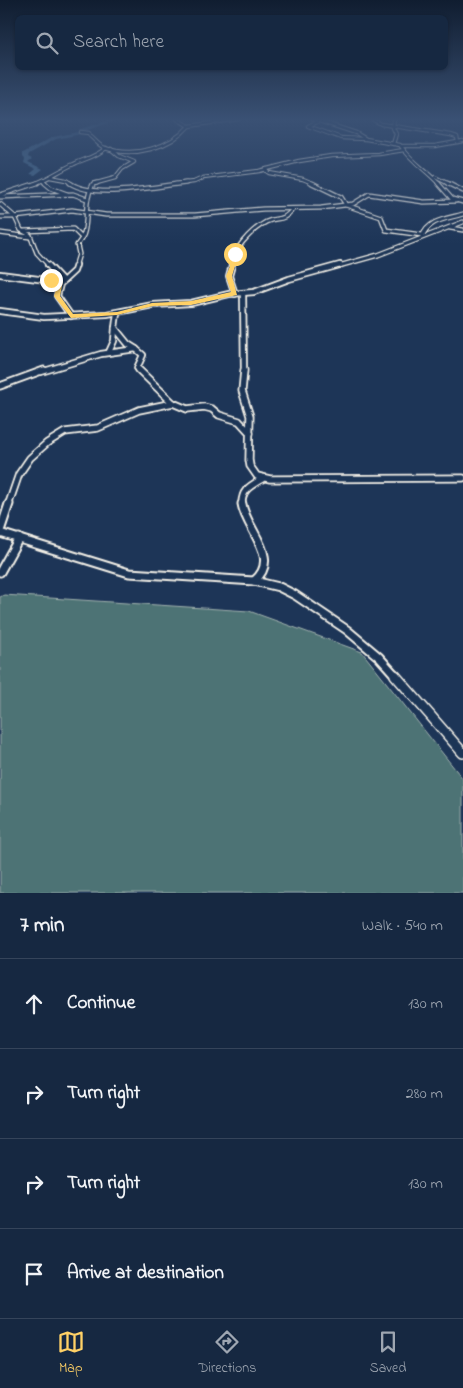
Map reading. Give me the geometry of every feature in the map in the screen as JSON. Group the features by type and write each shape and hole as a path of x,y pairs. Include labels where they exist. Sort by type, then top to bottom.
{"street":[{"path":"0,196 43,181 85,161"},
{"path":"71,316 57,296 62,282 74,271 79,254 77,245 86,232 87,199 90,191 95,183 115,178 122,168 134,162 131,161"},
{"path":"50,178 66,180 75,186 90,191 116,190 194,182 204,178 267,169 303,161"},
{"path":"412,161 431,175 463,190"},
{"path":"267,169 268,174"},
{"path":"252,171 308,181 333,192 346,205 382,217 386,230 422,236"},
{"path":"431,175 443,190 456,201"},
{"path":"43,181 51,188 87,199"},
{"path":"0,196 70,194"},
{"path":"6,207 1,212 2,217 68,210 86,210 91,213 106,215 195,215 321,208 346,205 356,202 369,194 424,202 463,202"},
{"path":"0,204 6,207 15,217 24,231 30,236 37,253 62,282"},
{"path":"234,294 229,273 232,266 231,260 237,247 266,222 285,218 294,208"},
{"path":"422,236 424,229 430,224 463,214"},
{"path":"0,311 32,316 117,313 152,304 191,303 254,292 290,279 378,255 416,241 422,236 463,222"},
{"path":"450,228 463,230"},
{"path":"24,231 73,229 82,238"},
{"path":"0,233 30,236"},
{"path":"0,274 62,282"},
{"path":"243,293 244,372 242,391 250,416 248,455 250,466 262,478"},
{"path":"109,352 114,342 117,313"},
{"path":"115,328 128,344 143,355 142,360 138,363 138,368 173,403 187,409 204,407 212,409 220,415 239,421 250,433"},
{"path":"0,386 62,364 109,352 136,349"},
{"path":"173,403 139,410 98,428 65,432 47,443 30,458 19,474 0,532 129,572 254,582 279,588 295,595 347,630 379,657 463,753"},
{"path":"254,582 263,572 265,563 256,535 243,510 240,498 242,492 248,486 262,478 463,478"},
{"path":"0,572 19,538"}],"green space":[{"path":"4,595 249,611 362,652 463,779 463,893 0,893 0,597"}],"waterway":[{"path":"26,161 26,163 40,169 33,174"}],"route":[{"path":"51,280 61,282 57,298 71,316 117,313 152,304 191,303 234,294 229,273 232,266 231,260 235,254"}]}
